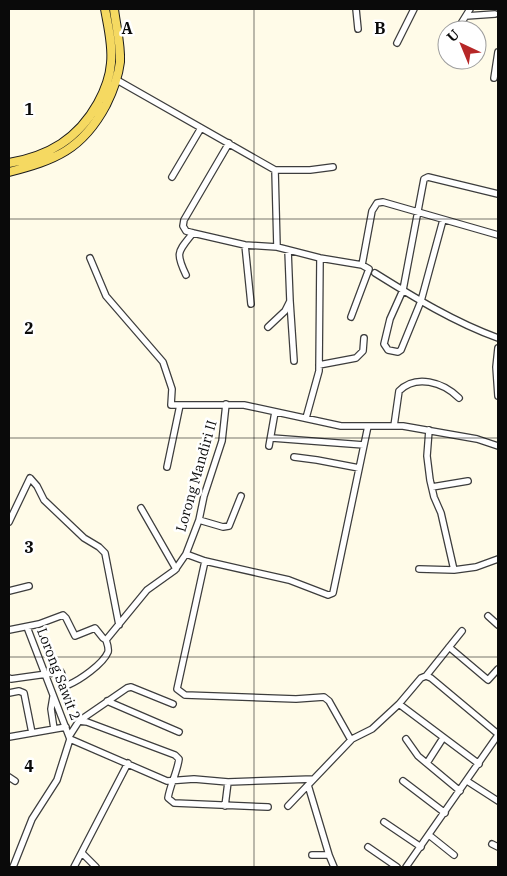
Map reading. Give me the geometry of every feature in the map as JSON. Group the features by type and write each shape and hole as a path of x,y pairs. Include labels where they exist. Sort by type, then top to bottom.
{"main road":[{"path":"9,163 37,156 56,148 73,136 92,113 109,78 112,60 105,9"},
{"path":"9,172 40,164 60,155 78,142 99,118 117,80 120,60 114,9"}],"street":[{"path":"356,9 358,29"},
{"path":"397,43 414,9"},
{"path":"463,20 470,9"},
{"path":"466,16 495,14"},
{"path":"494,78 498,52"},
{"path":"117,80 275,170 310,170 333,167"},
{"path":"172,177 201,128"},
{"path":"229,143 182,226 193,233 245,245 277,247 320,258 362,265 369,269 351,317"},
{"path":"275,170 277,247"},
{"path":"443,220 421,301 401,350 398,352 388,350 384,344 390,319 403,290 417,212 426,177 498,194"},
{"path":"362,265 374,206 377,203 383,202 498,236"},
{"path":"186,275 178,255 193,233"},
{"path":"245,245 251,304"},
{"path":"288,250 294,361"},
{"path":"90,258 106,296 163,362 172,389 171,405 244,405 341,426 394,426 430,430 477,439 498,446"},
{"path":"306,418 319,371 320,258"},
{"path":"375,273 471,328 498,338"},
{"path":"268,327 285,311 290,301"},
{"path":"319,365 356,358 363,351 364,338"},
{"path":"498,348 496,367 498,396"},
{"path":"394,426 399,391 411,382 427,382 443,386 459,398"},
{"name":"Lorong Mandiri II","path":"176,569 186,554 199,520 204,496 222,441 226,404"},
{"path":"167,467 180,405"},
{"path":"270,446 275,412"},
{"path":"186,554 205,561 289,580 328,596 331,595 333,593 368,426"},
{"path":"430,430 427,456 432,487 441,513 454,570"},
{"path":"272,438 364,445"},
{"path":"294,457 359,468"},
{"path":"9,522 30,478 37,486 44,500 84,538 105,553 119,625"},
{"path":"432,487 468,481"},
{"path":"199,520 227,527 231,523 240,496"},
{"path":"106,640 150,587 176,569 141,508"},
{"path":"419,569 454,570 476,567 498,559"},
{"path":"205,561 177,689 179,692 185,695 296,699 324,698 329,701 351,740"},
{"path":"9,591 29,586"},
{"path":"9,630 27,627 63,616 66,618 75,636 96,628 106,640 108,649 92,670 80,680 67,685 61,672 11,680 9,678"},
{"path":"488,616 497,622"},
{"name":"Lorong Sawit 2","path":"13,867 32,819 57,780 70,737 27,627"},
{"path":"288,806 351,740 370,731 399,704 421,678 426,676 462,631"},
{"path":"449,647 488,680 498,669"},
{"path":"406,867 498,735 431,678 426,676"},
{"path":"173,704 132,687 127,688 79,721 70,737 172,782 194,780 228,782 313,779"},
{"path":"9,693 19,691 24,693 32,733"},
{"path":"53,697 51,709 54,729"},
{"path":"107,702 179,732"},
{"path":"399,704 479,764"},
{"path":"79,721 87,722 175,754 179,759 168,798 174,803 268,807"},
{"path":"9,737 66,727"},
{"path":"427,764 443,738"},
{"path":"406,739 418,756 460,791"},
{"path":"74,867 128,764"},
{"path":"9,777 15,781"},
{"path":"403,781 445,813"},
{"path":"225,806 228,782"},
{"path":"467,782 498,801"},
{"path":"308,784 334,867"},
{"path":"384,822 421,847"},
{"path":"430,835 454,854"},
{"path":"368,847 396,867"},
{"path":"82,853 96,867"},
{"path":"312,855 329,855"}]}
